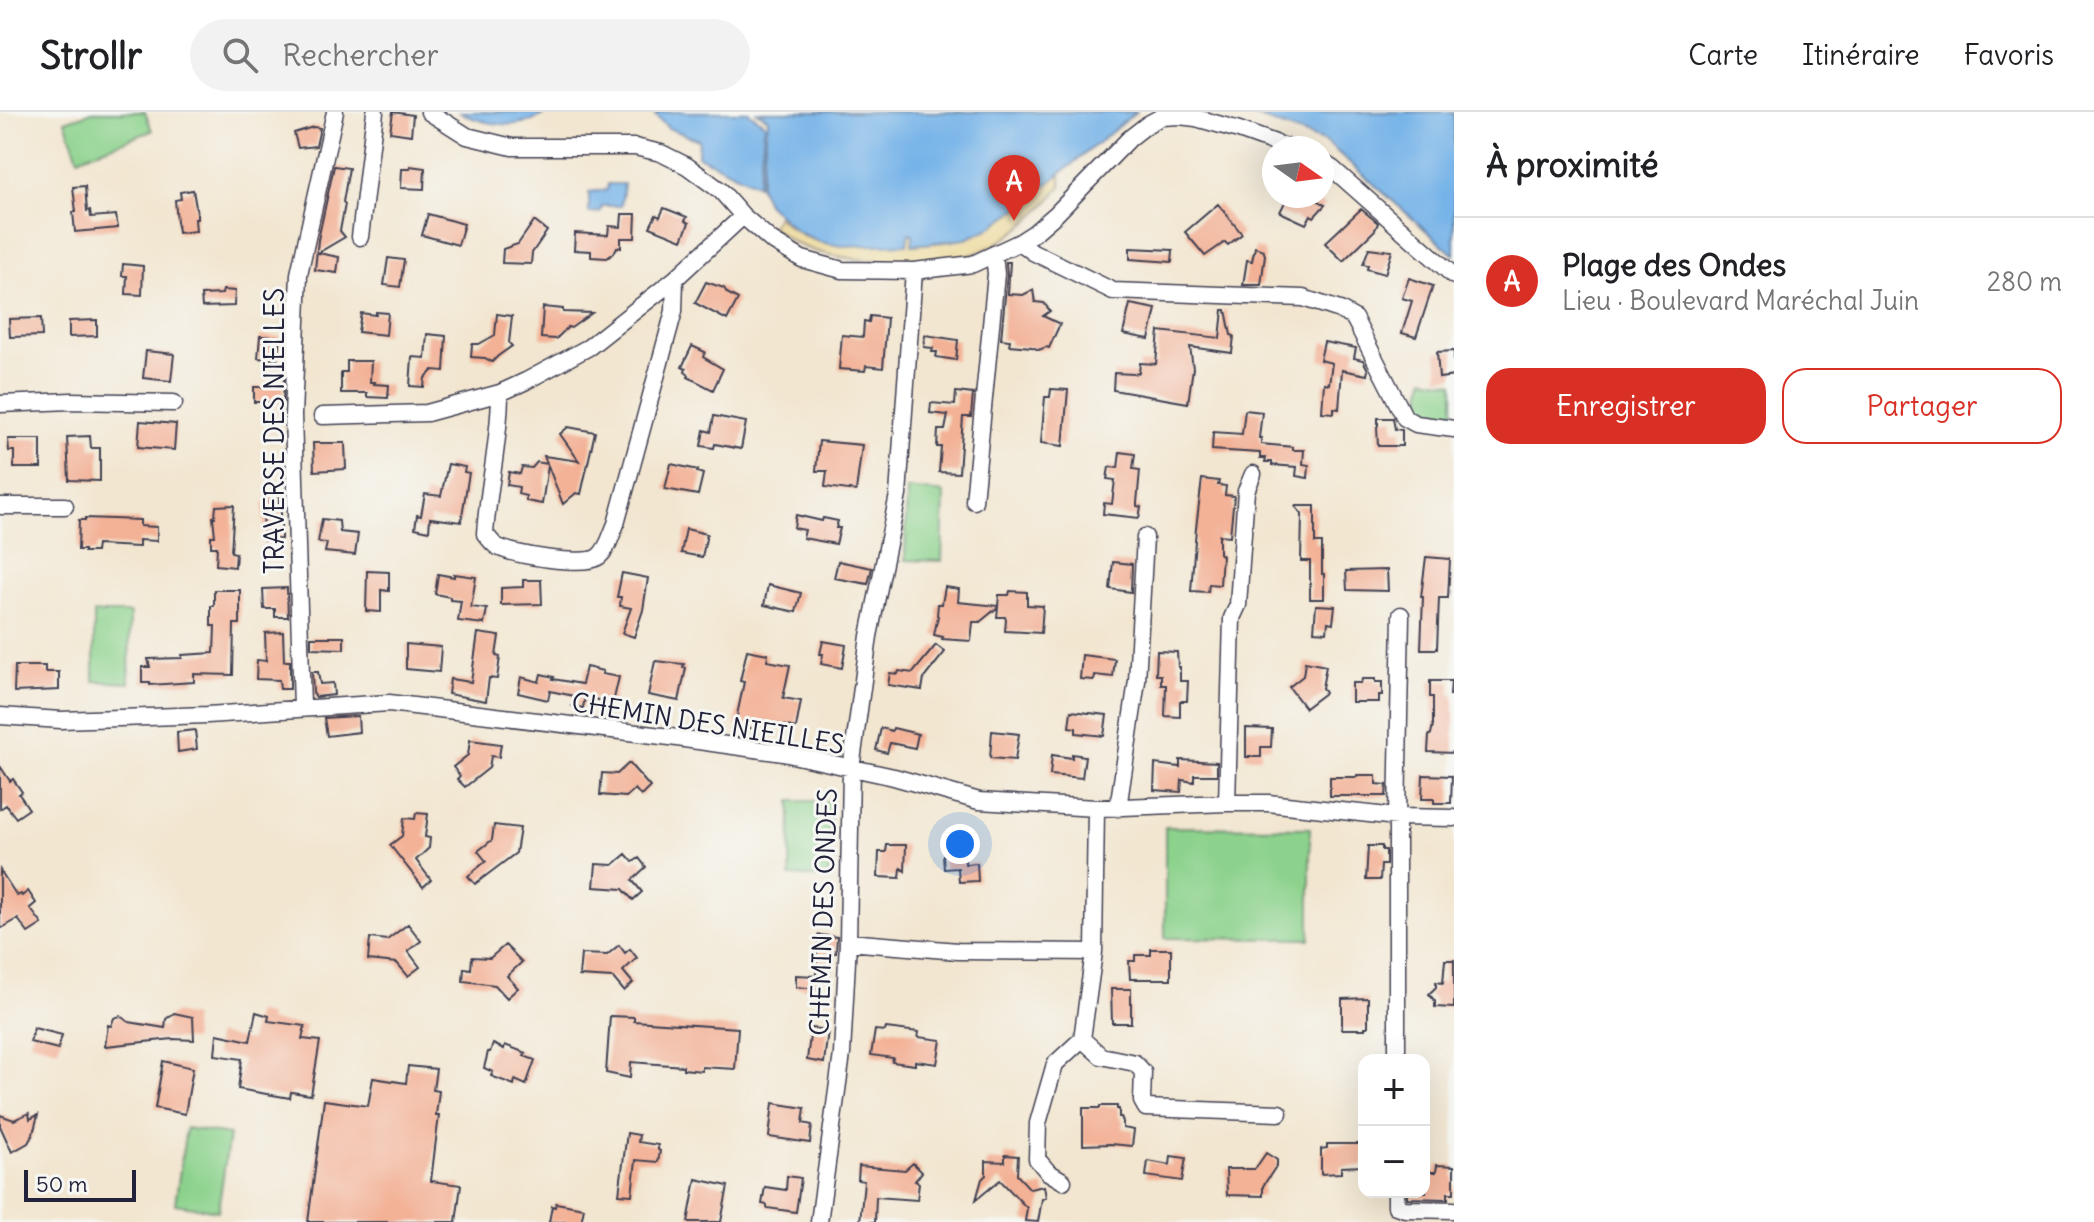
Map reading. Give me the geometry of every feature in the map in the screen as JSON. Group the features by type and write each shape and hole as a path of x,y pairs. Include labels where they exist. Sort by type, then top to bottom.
{"street":[{"name":"TRAVERSE DES NIELLES","path":"302,707 293,415 299,274 335,112"},
{"path":"360,237 375,112"},
{"path":"429,112 467,136 512,147 635,147 661,153 687,166 721,191 743,216 772,241 802,259 842,270 914,271 973,264 1020,242 1056,214 1130,138 1161,117 1196,118 1262,138"},
{"path":"1334,170 1454,276"},
{"path":"322,416 427,413 500,393 589,347 675,279 743,216"},
{"path":"1020,242 1033,252 1113,291 1292,297 1340,310 1354,318 1405,418 1416,424 1454,429"},
{"path":"974,501 996,274 994,254"},
{"name":"CHEMIN DES ONDES","path":"819,1222 842,1054 848,942 851,769 869,636 898,495 914,271"},
{"path":"500,393 500,419 485,534 496,547 526,555 580,561 596,559 605,549 616,524 674,311 675,279"},
{"path":"0,404 71,401 174,403"},
{"path":"1227,803 1232,618 1238,605 1246,491 1253,474"},
{"path":"0,506 65,506"},
{"path":"1118,808 1137,681 1145,537"},
{"path":"1397,1054 1401,615"},
{"name":"CHEMIN DES NIEILLES","path":"0,716 61,720 207,715 389,703 783,753 894,777 979,801 1096,808 1268,803 1397,817 1454,818"},
{"path":"1063,1181 1048,1172 1037,1159 1038,1123 1055,1064 1082,1039 1094,952 1096,808"},
{"path":"848,942 958,951 1094,952"},
{"path":"1082,1039 1101,1056 1135,1063 1143,1072 1142,1101 1146,1108 1279,1113"},
{"path":"1396,1199 1405,1209 1454,1210"}],"green space":[{"path":"92,112 145,112 152,131 78,158 65,121"},
{"path":"1424,378 1454,383 1454,421 1418,415"},
{"path":"907,489 944,493 942,561 905,560"},
{"path":"94,613 130,613 129,683 94,681"},
{"path":"791,801 830,801 829,878 790,876"},
{"path":"1165,827 1310,828 1310,939 1165,938"},
{"path":"186,1128 229,1135 218,1211 175,1204"}],"sand":[{"path":"1061,172 1061,186 1030,220 1002,240 963,257 880,261 836,256 799,245 772,225 777,216 793,230 809,238 839,245 909,233 914,234 913,245 956,240 994,225"}],"water":[{"path":"460,112 547,112 526,122 504,124 481,121"},
{"path":"659,112 748,112 765,124 758,185 698,156 699,140 668,128 655,115"},
{"path":"757,112 1136,112 1016,210 966,239 912,245 913,234 909,233 907,244 841,246 820,242 796,231 767,203 760,187 768,119"},
{"path":"1243,112 1454,112 1454,255 1334,149 1334,136 1309,136"},
{"path":"608,184 624,184 621,206 602,206 600,212 589,213 589,192 607,190"}],"building":[{"path":"393,112 413,115 411,135 390,132"},
{"path":"320,128 316,146 298,148 294,133"},
{"path":"334,166 349,168 340,231 345,237 318,253 339,257 337,273 315,270 318,240"},
{"path":"410,166 425,168 424,189 401,188 402,169 410,169"},
{"path":"85,186 87,211 90,210 91,217 116,215 118,228 75,232 73,187"},
{"path":"193,190 196,231 178,233 175,200 181,199 180,192"},
{"path":"1218,204 1242,234 1205,256 1185,232"},
{"path":"664,208 687,217 685,221 689,223 682,240 650,227"},
{"path":"1282,208 1322,208 1314,217 1311,215 1306,224 1280,212"},
{"path":"1361,209 1378,223 1375,230 1343,261 1325,243"},
{"path":"428,214 464,224 458,245 422,235"},
{"path":"622,214 636,214 635,238 621,238 621,248 617,247 607,258 591,257 591,251 574,250 575,233 608,235 609,226 621,227"},
{"path":"534,221 547,231 532,253 531,264 502,263 503,249 518,244"},
{"path":"1255,247 1263,250 1265,255 1261,285 1243,285 1247,260 1252,261"},
{"path":"1130,248 1173,250 1172,262 1130,259"},
{"path":"1369,248 1392,251 1385,274 1367,269 1368,265 1363,264"},
{"path":"388,258 404,260 400,287 384,285"},
{"path":"1006,262 1010,262 1008,294 1023,295 1033,290 1035,302 1044,303 1050,311 1043,316 1060,324 1049,348 1039,350 1009,345 1010,340 1001,339"},
{"path":"123,264 143,266 142,295 126,294 127,276 122,276"},
{"path":"1409,278 1433,286 1416,337 1402,333 1412,301 1402,298"},
{"path":"706,282 724,288 738,299 727,320 695,303"},
{"path":"223,290 235,291 234,306 202,307 201,295 222,294"},
{"path":"1130,304 1156,309 1149,339 1123,334"},
{"path":"543,307 563,309 563,312 592,313 568,327 556,339 541,338"},
{"path":"1223,310 1226,310 1231,335 1234,336 1232,353 1190,347 1193,368 1188,403 1113,390 1114,373 1139,373 1140,363 1156,364 1159,331 1220,338"},
{"path":"376,312 388,313 386,335 358,332 361,313 376,315"},
{"path":"497,314 512,316 509,343 512,346 492,362 471,357 472,344 479,344 495,335"},
{"path":"870,316 887,318 883,368 866,366 865,371 839,369 842,335 863,337 864,321 869,322"},
{"path":"41,318 42,336 10,337 9,319"},
{"path":"97,320 97,336 69,337 69,321"},
{"path":"427,334 446,336 444,371 433,370 425,378 424,387 410,386 412,357 425,358"},
{"path":"925,335 958,340 956,360 936,357 937,352 932,352 933,348 924,347"},
{"path":"260,336 280,337 277,360 258,358"},
{"path":"1324,342 1356,348 1354,358 1363,360 1368,370 1367,375 1342,370 1339,409 1334,408 1334,413 1322,412 1324,383 1329,384 1332,363 1320,360"},
{"path":"692,346 705,352 703,357 723,369 713,390 688,377 686,369 682,367"},
{"path":"146,351 174,354 171,381 143,378"},
{"path":"1454,351 1454,376 1439,378 1437,352"},
{"path":"347,361 371,361 370,382 389,385 388,398 367,397 367,393 341,393 341,372 347,372"},
{"path":"273,378 284,378 283,402 254,402 254,387 273,387"},
{"path":"1051,389 1068,390 1063,446 1041,443 1045,397 1050,397"},
{"path":"956,392 973,394 971,417 963,417 959,473 939,472 941,447 937,447 938,430 945,430 948,415 930,413 931,403 955,405"},
{"path":"1245,410 1262,412 1261,444 1304,450 1303,464 1309,465 1308,478 1296,476 1297,467 1265,462 1266,458 1260,458 1260,453 1212,450 1213,432 1242,434"},
{"path":"714,416 746,422 741,449 715,444 714,448 701,446 704,430 711,432"},
{"path":"1378,418 1393,418 1395,429 1402,430 1402,446 1378,446"},
{"path":"140,421 176,424 174,450 138,447"},
{"path":"568,427 595,432 581,494 576,493 563,504 548,466 542,504 526,501 526,496 518,494 519,487 507,485 509,472 520,474 522,467 532,468 537,462 547,464 544,456 579,461 560,434"},
{"path":"90,436 91,448 100,448 100,481 69,480 67,437"},
{"path":"8,439 41,439 41,468 14,468 14,451 9,451"},
{"path":"819,441 862,445 856,491 825,487 827,471 816,471"},
{"path":"313,443 345,443 346,469 314,471"},
{"path":"1120,452 1135,454 1133,469 1140,470 1139,518 1103,514 1104,503 1112,504 1115,480 1107,479 1109,467 1118,468"},
{"path":"448,464 465,467 464,472 469,473 461,522 430,518 429,531 415,528 425,494 441,496"},
{"path":"671,464 703,474 698,495 665,489"},
{"path":"1202,479 1219,481 1218,485 1226,486 1225,495 1234,496 1230,536 1219,535 1219,553 1222,556 1220,585 1209,584 1208,592 1191,591"},
{"path":"279,495 281,539 264,540 263,504 266,504 266,496"},
{"path":"234,505 231,552 236,553 235,567 216,565 217,547 211,547 211,536 215,536 213,517 216,506"},
{"path":"1295,506 1315,506 1315,543 1322,543 1324,599 1310,599 1310,561 1301,561 1302,514"},
{"path":"796,515 838,521 836,528 840,528 836,544 803,538 805,530 794,528"},
{"path":"322,519 339,521 340,532 358,534 355,555 325,552 327,543 318,542"},
{"path":"79,520 140,520 140,526 157,527 157,541 139,540 139,547 97,545 96,552 84,552 78,550"},
{"path":"686,529 707,534 702,557 681,553"},
{"path":"1426,557 1450,559 1448,598 1439,598 1437,649 1421,649 1421,597"},
{"path":"838,561 872,568 868,584 834,578"},
{"path":"1113,562 1132,564 1131,592 1110,589"},
{"path":"1387,570 1388,591 1347,590 1346,571"},
{"path":"367,571 389,572 389,591 381,590 381,612 366,611"},
{"path":"622,573 648,578 643,610 634,637 622,633 631,608 620,606 621,597 617,597"},
{"path":"438,574 476,577 471,607 487,609 484,624 458,621 461,601 435,594"},
{"path":"523,580 541,580 542,604 501,605 501,588 523,587"},
{"path":"768,585 801,593 796,612 764,605"},
{"path":"945,587 959,589 958,602 998,606 999,595 1009,595 1010,591 1027,592 1027,605 1043,606 1041,633 1005,631 1006,620 1005,617 997,617 998,607 980,622 973,622 971,641 942,639 934,635 938,604 942,604"},
{"path":"287,588 288,617 275,617 275,609 264,609 263,589"},
{"path":"214,590 240,590 240,624 234,624 233,675 194,674 194,682 142,683 142,667 150,667 148,659 214,653 215,626 211,626 211,606 214,606"},
{"path":"1316,605 1335,606 1333,623 1328,622 1327,632 1314,631"},
{"path":"283,632 284,661 290,661 290,689 280,689 279,680 256,679 257,660 266,661 265,633"},
{"path":"478,633 499,636 497,679 489,678 486,701 448,694 450,679 471,682"},
{"path":"311,637 344,637 344,649 311,648"},
{"path":"823,641 846,645 842,668 821,664"},
{"path":"406,644 441,647 439,672 406,669"},
{"path":"936,645 945,652 924,678 922,690 888,685 890,673 913,673"},
{"path":"747,650 768,654 767,661 790,665 783,698 801,701 796,728 757,720 756,729 735,725"},
{"path":"1157,651 1177,652 1180,681 1188,681 1187,701 1180,701 1180,717 1165,716 1166,685 1161,685 1161,675 1156,675"},
{"path":"1082,655 1115,659 1113,677 1095,675 1094,680 1080,679"},
{"path":"655,661 684,664 686,668 679,701 648,695"},
{"path":"1305,662 1326,666 1322,688 1325,693 1305,708 1289,687 1303,676"},
{"path":"15,666 45,666 45,672 59,672 59,690 14,692"},
{"path":"586,667 619,677 613,703 585,697 583,708 572,706 574,696 550,691 548,700 518,693 521,677 539,682 541,674 582,684"},
{"path":"312,672 318,672 320,684 333,683 334,695 316,697"},
{"path":"1362,679 1382,682 1379,702 1352,702 1352,683 1361,683"},
{"path":"1430,681 1451,681 1450,695 1454,695 1454,753 1428,752 1433,725"},
{"path":"1071,711 1107,715 1104,736 1076,733 1076,728 1069,727"},
{"path":"358,716 359,732 327,736 324,718"},
{"path":"881,728 918,734 915,748 890,743 887,753 876,750"},
{"path":"1246,728 1272,729 1271,747 1261,747 1261,757 1246,757"},
{"path":"195,730 197,749 178,752 177,732"},
{"path":"992,731 1019,734 1015,760 990,758"},
{"path":"470,740 501,744 499,757 491,756 489,768 465,787 457,779 460,776 453,767 468,755"},
{"path":"1072,754 1085,756 1082,778 1050,775 1052,755 1072,758"},
{"path":"1180,760 1217,762 1217,775 1194,775 1194,782 1182,780 1181,792 1154,790 1155,764 1180,767"},
{"path":"629,763 650,787 641,796 635,789 626,797 600,795 602,773 617,774"},
{"path":"0,766 22,792 19,794 29,809 16,818 6,805 0,809"},
{"path":"1376,775 1376,784 1387,785 1386,796 1330,796 1330,777"},
{"path":"1423,775 1452,776 1451,803 1422,799"},
{"path":"416,813 428,814 425,837 430,838 429,848 416,860 431,880 423,887 390,845 402,836 404,818 415,819"},
{"path":"494,825 520,828 516,853 475,884 468,876 486,861 478,851 492,840"},
{"path":"887,845 906,845 905,871 901,868 900,878 878,877 879,852 886,852"},
{"path":"1368,846 1382,846 1382,850 1386,850 1386,865 1381,865 1380,880 1366,880"},
{"path":"626,854 633,862 639,858 646,867 632,880 642,892 633,900 623,889 594,887 596,864 613,865"},
{"path":"965,854 965,864 977,863 978,881 959,882 958,868 944,869 943,855"},
{"path":"0,870 17,896 28,891 36,903 30,908 42,924 28,933 18,919 0,929"},
{"path":"408,924 421,941 408,951 420,967 408,976 397,963 368,960 370,938 387,940"},
{"path":"818,935 837,937 836,953 831,953 829,978 820,978 820,989 796,987 796,975 816,976"},
{"path":"505,945 522,962 507,976 518,988 507,998 495,985 463,981 464,968 471,969 472,957 490,958"},
{"path":"619,945 625,953 630,949 637,958 623,971 633,983 624,991 613,978 579,976 581,954 607,955"},
{"path":"1151,949 1171,949 1171,979 1130,979 1129,961 1135,961 1135,955 1151,955"},
{"path":"1445,960 1454,960 1454,1008 1435,1007 1435,1001 1429,994 1436,987 1436,982 1443,983"},
{"path":"1111,989 1131,989 1131,1023 1112,1023"},
{"path":"1368,998 1368,1027 1342,1029 1342,999"},
{"path":"256,1012 269,1016 268,1021 305,1026 302,1039 320,1041 311,1095 291,1092 290,1098 238,1089 242,1059 215,1055 217,1034 250,1041"},
{"path":"174,1013 193,1017 194,1040 173,1039 105,1046 108,1025 111,1026 114,1018 120,1016 129,1022 165,1028 166,1019"},
{"path":"610,1016 634,1017 634,1021 738,1028 735,1069 702,1067 702,1071 683,1069 683,1066 631,1062 630,1078 606,1073"},
{"path":"34,1028 62,1035 58,1049 30,1042"},
{"path":"811,1028 828,1030 824,1063 807,1060"},
{"path":"886,1028 919,1032 918,1037 941,1040 937,1064 892,1062 893,1058 871,1055 875,1030 885,1031"},
{"path":"493,1044 526,1053 524,1056 535,1060 526,1085 515,1080 514,1085 491,1076 493,1072 484,1068"},
{"path":"163,1061 193,1068 185,1114 155,1108"},
{"path":"408,1066 436,1069 433,1090 439,1091 436,1115 439,1115 431,1181 461,1185 456,1222 308,1222 324,1100 368,1106 373,1078 406,1083"},
{"path":"773,1103 805,1108 803,1123 812,1125 810,1143 769,1137"},
{"path":"1117,1106 1123,1128 1134,1130 1132,1146 1083,1145 1083,1108"},
{"path":"29,1113 30,1119 38,1115 33,1134 28,1143 12,1152 0,1126 0,1115 14,1120"},
{"path":"627,1133 639,1135 638,1142 658,1145 660,1151 658,1162 636,1160 632,1195 619,1194"},
{"path":"1327,1144 1358,1144 1358,1166 1341,1167 1341,1173 1321,1174 1321,1149 1327,1148"},
{"path":"1266,1153 1277,1160 1277,1165 1263,1186 1263,1196 1227,1195 1226,1169 1255,1169"},
{"path":"1005,1155 1018,1156 1017,1175 1030,1189 1044,1186 1046,1197 1042,1199 1038,1222 1025,1221 1027,1208 1000,1180 976,1200 986,1175 986,1161 1005,1162"},
{"path":"1171,1156 1186,1158 1182,1181 1146,1176 1148,1161 1170,1165"},
{"path":"913,1163 922,1172 915,1181 919,1183 917,1200 876,1197 875,1222 860,1222 864,1181 858,1180 859,1166 905,1170"},
{"path":"1437,1165 1454,1166 1454,1193 1448,1193 1448,1199 1407,1198 1430,1198 1430,1172 1436,1172"},
{"path":"787,1176 801,1178 796,1212 767,1208 762,1204 765,1187 786,1190"},
{"path":"696,1179 728,1186 721,1222 688,1222"},
{"path":"556,1203 584,1208 581,1222 549,1222 552,1206 555,1207"}],"place":[{"name":"Plage des Ondes","path":"1014,221"}]}
